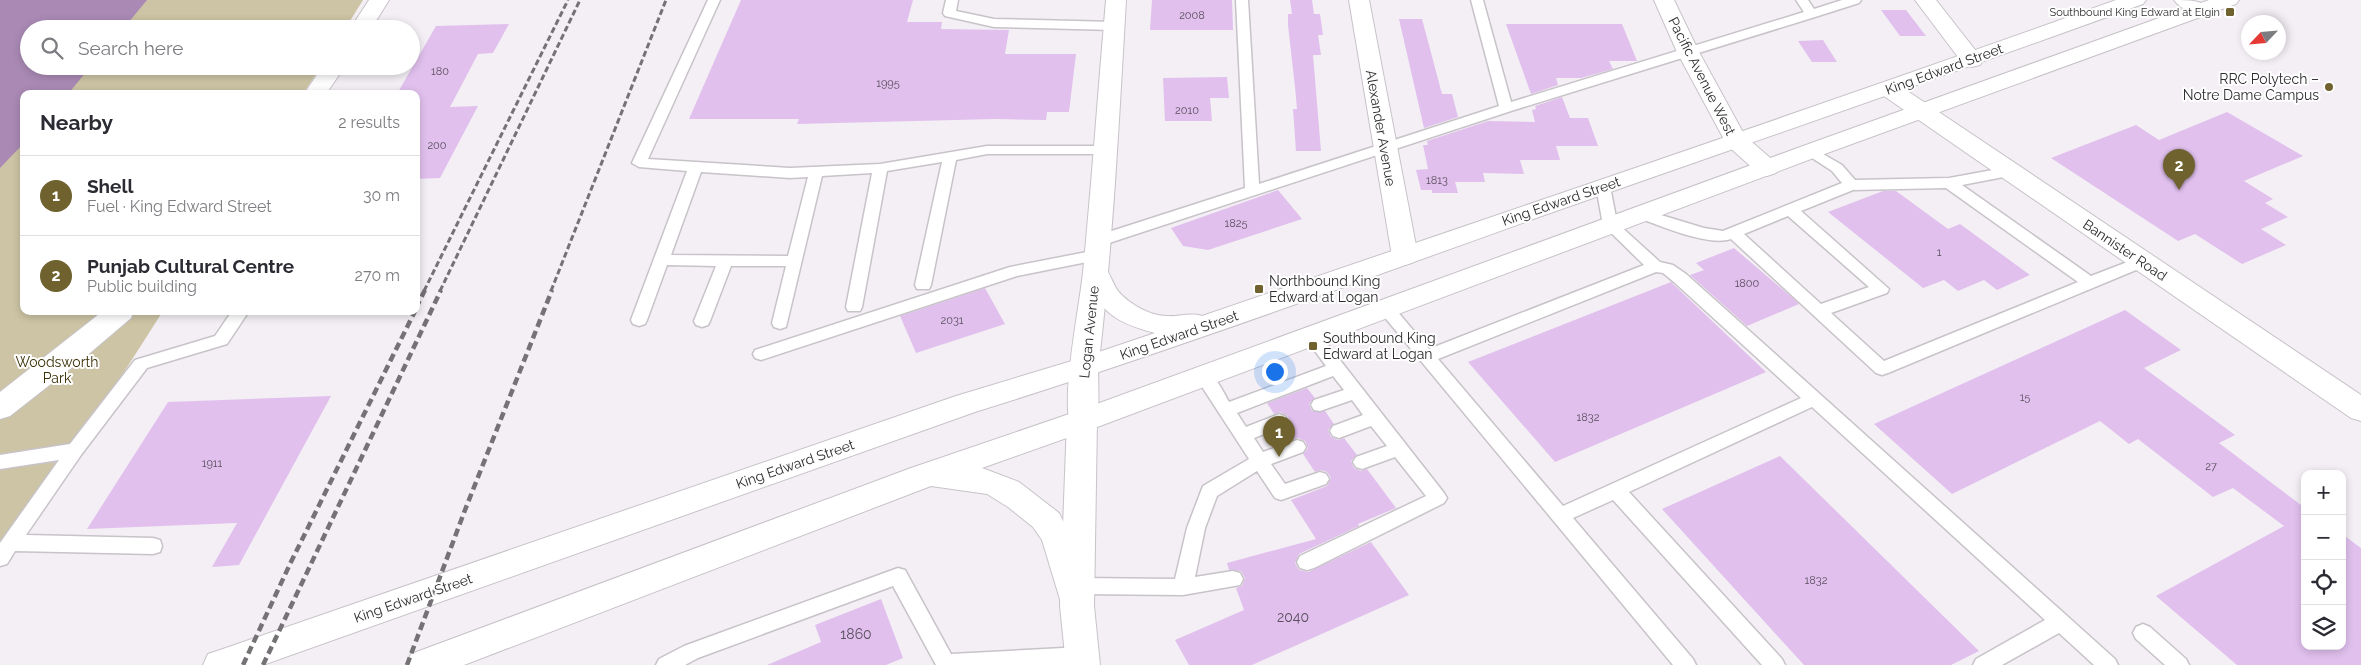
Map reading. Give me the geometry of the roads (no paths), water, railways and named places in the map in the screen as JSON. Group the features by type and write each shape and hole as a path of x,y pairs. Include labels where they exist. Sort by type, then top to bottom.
{"main road":[{"path":"366,20 379,0"},
{"name":"Logan Avenue","path":"1083,660 1077,596 1084,368 1097,256 1116,0"},
{"name":"Alexander Avenue","path":"1360,0 1384,148 1405,256"},
{"name":"Pacific Avenue West","path":"1664,0 1688,52 1735,140 1767,168"},
{"path":"1925,0 1972,60"},
{"name":"King Edward Street","path":"220,665 966,404 1084,368 1735,140 1889,89 2136,0"},
{"path":"424,665 922,477 1082,421 1920,111 2193,5 2229,0"},
{"path":"318,90 328,75"},
{"name":"Bannister Road","path":"1889,89 2361,410"},
{"path":"1097,256 1107,296 1120,308 1139,319 1166,326 1225,318"},
{"path":"0,408 74,351 116,315"},
{"path":"922,477 972,477 994,482 1022,500 1048,522 1077,596"}],"lane":[{"path":"714,0 639,163 790,173 880,168 987,150 1106,150"},
{"path":"952,0 949,13 994,23 1114,26"},
{"path":"1242,0 1252,190"},
{"path":"1477,0 1506,108"},
{"path":"1802,0 1811,14"},
{"path":"761,354 1014,271 1097,256 1252,190 1506,108 1855,0"},
{"path":"1811,151 1837,168 1851,185"},
{"path":"923,285 950,156"},
{"path":"639,320 695,168"},
{"path":"854,307 880,168"},
{"path":"780,323 816,172"},
{"path":"1642,214 1704,233 1724,236 1851,185 1949,183 2010,172"},
{"path":"1949,183 2090,283"},
{"path":"1604,186 1610,226 1655,266 1668,269 1680,278 2108,665"},
{"path":"1791,210 1881,289 1819,311"},
{"path":"1733,232 1882,370 2143,261"},
{"path":"662,260 795,261"},
{"path":"702,321 726,260"},
{"path":"1426,357 1655,266"},
{"path":"1385,308 1686,665"},
{"path":"6,550 75,450 141,364 221,340 239,315"},
{"path":"1307,562 1438,498 1312,336"},
{"path":"1226,410 1337,368"},
{"path":"1204,376 1282,493 1320,479"},
{"path":"1320,405 1356,392"},
{"path":"1560,516 1814,399"},
{"path":"1339,431 1375,417"},
{"path":"1243,435 1280,421"},
{"path":"1183,587 1196,528 1208,491 1260,461 1297,447"},
{"path":"1362,462 1400,448"},
{"path":"0,462 75,450"},
{"path":"1616,490 1775,665"},
{"path":"6,550 153,546"},
{"path":"666,665 691,652 898,576 946,664 1083,660"},
{"path":"1077,596 1183,587 1233,580"},
{"path":"1983,665 2060,622"},
{"path":"2143,633 2179,665"}],"railway":[{"path":"424,291 568,0"},
{"path":"440,291 580,0"},
{"path":"551,291 666,0"},
{"path":"420,300 425,290"},
{"path":"263,665 441,290"},
{"path":"407,665 465,510 552,290"},
{"path":"243,665 290,564 413,315"}],"place":[{"name":"Southbound King Edward at Elgin","path":"2230,12"},
{"name":"RRC Polytech – Notre Dame Campus","path":"2329,87"},
{"name":"Punjab Cultural Centre","path":"2179,190"},
{"name":"Northbound King Edward at Logan","path":"1259,289"},
{"name":"Southbound King Edward at Logan","path":"1313,346"},
{"name":"Shell","path":"1279,457"}],"park label":[{"name":"Woodsworth Park","path":"57,370"}]}
